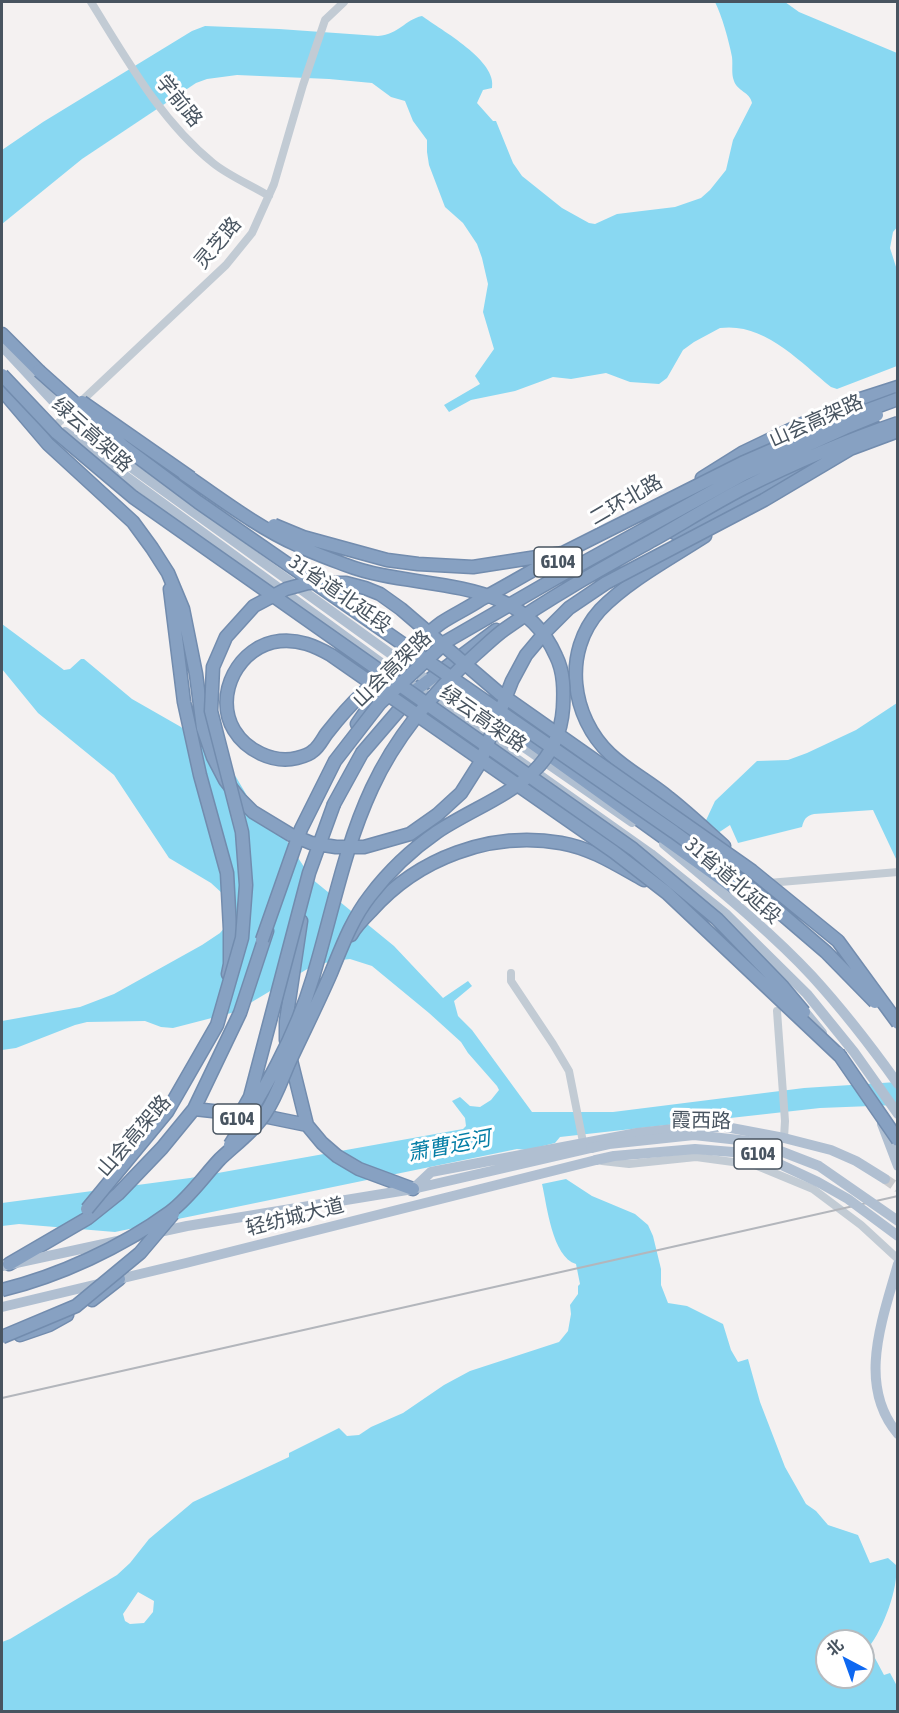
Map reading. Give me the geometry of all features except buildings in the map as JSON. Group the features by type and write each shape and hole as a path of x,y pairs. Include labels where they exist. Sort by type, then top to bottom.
{"highway":[{"name":"绿云高架路","path":"2,334 39,371 123,446 198,502 665,826 756,892 826,952 897,1025"},
{"path":"2,1290 29,1283 110,1249 172,1211 246,1136 266,1112 354,918 369,896 418,846 441,830 505,795 537,769 555,742 562,718 564,686 557,657 535,624 518,609 499,598 389,577 351,567 295,544 245,516 39,371"},
{"name":"绿云高架路","path":"2,376 57,433 133,497 594,820 672,880 717,919 783,987 842,1058 897,1140"},
{"name":"二环北路","path":"194,1109 240,1013 299,829 329,764 404,662 446,622 637,518 742,453 842,405 897,387"},
{"path":"2,390 48,444 133,522 168,573 183,609 196,674 203,728 213,757 225,780 240,800 254,812 291,835 311,843 336,847 364,847 410,834 438,815 460,793 480,763 512,681 526,655 569,608 606,583 741,512 850,449 897,433"},
{"path":"842,1058 667,892 604,845 448,736 399,702 380,689 370,682 360,675 331,655 309,644 279,641 264,645 251,653 233,672 226,700 233,729 245,743 259,753 276,758 296,759 313,751 357,699 372,685 380,678 403,655 442,623 563,553 742,463 841,420 897,399"},
{"name":"山会高架路","path":"88,1213 108,1195 177,1120 214,1059 234,1019 301,829 335,761 380,703 447,641 563,574 744,474 897,407"},
{"name":"山会高架路","path":"221,1159 258,1100 289,1041 312,979 357,823 373,786 399,740 420,710 451,676 503,630 582,580 742,489 849,440 897,423"},
{"name":"G104","path":"2,1337 76,1306 140,1253 204,1177 250,1097 309,873 334,804 362,753 417,688 517,616 576,582 852,448 897,433"},
{"path":"184,474 252,516 303,537 387,560 473,567 563,553"},
{"path":"741,512 642,578 600,610 588,626 576,659 577,694 582,712 592,733 601,745 621,764 667,796 752,871 838,941 897,1025"},
{"path":"168,573 184,702 200,775 227,873 230,964 217,1025"},
{"path":"4,1265 88,1213 167,1112 217,1025 242,938 246,885 242,832 212,711 213,667 226,637 237,622 268,597 308,583 346,583 380,594 500,693 752,871"},
{"path":"465,652 459,674 461,692 481,716"},
{"path":"461,692 730,886"},
{"path":"328,979 354,930 379,902 406,878 446,856 475,845 525,840 561,843 599,854 667,892"},
{"path":"309,873 288,997 286,1040 309,1129"},
{"path":"194,1109 268,1118 309,1129 337,1156 359,1169 412,1189"},
{"name":"G104","path":"88,1213 118,1194 162,1148 194,1109"},
{"path":"2,1342 49,1325 90,1301 118,1279"}],"main road":[{"name":"31省道北延段","path":"2,346 82,432 427,680 661,841 738,906 803,967 873,1048 897,1084"},
{"path":"2,376 56,425 395,673 651,854 727,915 807,994 854,1052 897,1114"},
{"path":"749,935 837,1053 885,1129 897,1166"},
{"path":"4,1265 187,1226 412,1189 431,1172 528,1158 564,1150 585,1142 660,1129 726,1127 784,1138 831,1150 856,1161 885,1179"},
{"name":"霞西路","path":"585,1142 609,1144 694,1135 757,1142 819,1166 897,1221"},
{"name":"霞西路","path":"596,1160 614,1156 695,1149 758,1154 848,1199 897,1236"},
{"name":"轻纺城大道","path":"2,1307 596,1160"},
{"path":"875,1221 897,1243"},
{"path":"897,1264 877,1348 874,1372 884,1411 897,1434"}],"street":[{"name":"学前路","path":"91,2 132,67 161,108 186,137 214,164 269,196"},
{"name":"灵芝路","path":"56,425 226,265 252,233 274,184 325,20 344,2"},
{"path":"730,886 897,873"},
{"path":"511,973 511,981 569,1071 585,1142"},
{"path":"777,1011 785,1121 784,1138"},
{"path":"596,1160 628,1164 696,1157 755,1165 813,1189 861,1225 897,1259"}],"water":[{"path":"715,2 785,2 799,12 897,53 898,226 893,232 890,248 897,270 897,366 837,389 831,387 793,355 766,337 736,328 720,328 683,350 667,378 659,384 630,382 606,373 571,379 553,377 515,391 471,400 449,412 444,405 480,384 475,376 494,349 483,312 488,284 482,258 477,244 463,223 445,207 429,165 427,140 413,121 405,101 391,97 372,83 237,75 207,79 196,83 82,159 2,224 2,150 43,122 192,31 205,26 378,36 392,33 422,16 466,47 486,67 492,88 483,90 477,103 493,121 496,121 513,163 522,176 562,208 595,224 617,214 675,207 701,198 726,170 733,140 752,103 749,96 734,81 729,44"},
{"name":"萧曹运河","path":"2,624 64,670 70,669 84,659 132,699 181,727 236,777 253,806 279,829 312,879 394,946 443,998 468,981 472,986 454,1001 458,1016 472,1030 532,1112 613,1112 804,1088 897,1082 897,1105 820,1108 560,1137 555,1143 527,1150 517,1149 115,1232 19,1224 2,1226 2,1203 190,1178 463,1129 466,1126 465,1118 452,1101 460,1097 470,1106 480,1107 491,1100 499,1090 461,1042 429,1013 372,966 350,959 332,961 309,968 235,1012 173,1028 161,1027 145,1021 87,1022 16,1048 2,1050 2,1021 80,1007 114,994 202,945 225,927 223,894 211,883 169,858 114,775 38,713 2,669"},
{"path":"897,703 897,861 873,810 814,814 806,818 802,827 738,843 730,825 709,839 701,831 715,801 757,761 788,760 807,753 856,730"},
{"path":"566,1179 592,1196 635,1214 648,1225 661,1269 661,1285 668,1303 687,1306 723,1324 731,1350 738,1362 748,1359 760,1402 785,1467 806,1504 816,1511 828,1525 858,1535 870,1563 888,1558 896,1565 895,1585 889,1608 875,1638 875,1629 815,1629 815,1689 875,1689 875,1658 884,1675 890,1673 897,1686 897,1711 2,1711 2,1642 117,1575 149,1539 193,1502 289,1457 289,1453 339,1428 347,1436 359,1435 403,1413 444,1385 470,1371 559,1342 568,1331 570,1305 578,1294 580,1284 576,1264 561,1252 549,1217 542,1184","holes":["138,1592 154,1601 153,1612 144,1623 130,1624 125,1621 123,1614"]}],"tunnel":[{"path":"885,1179 898,1188"}],"railway":[{"path":"2,1398 898,1196"}]}
